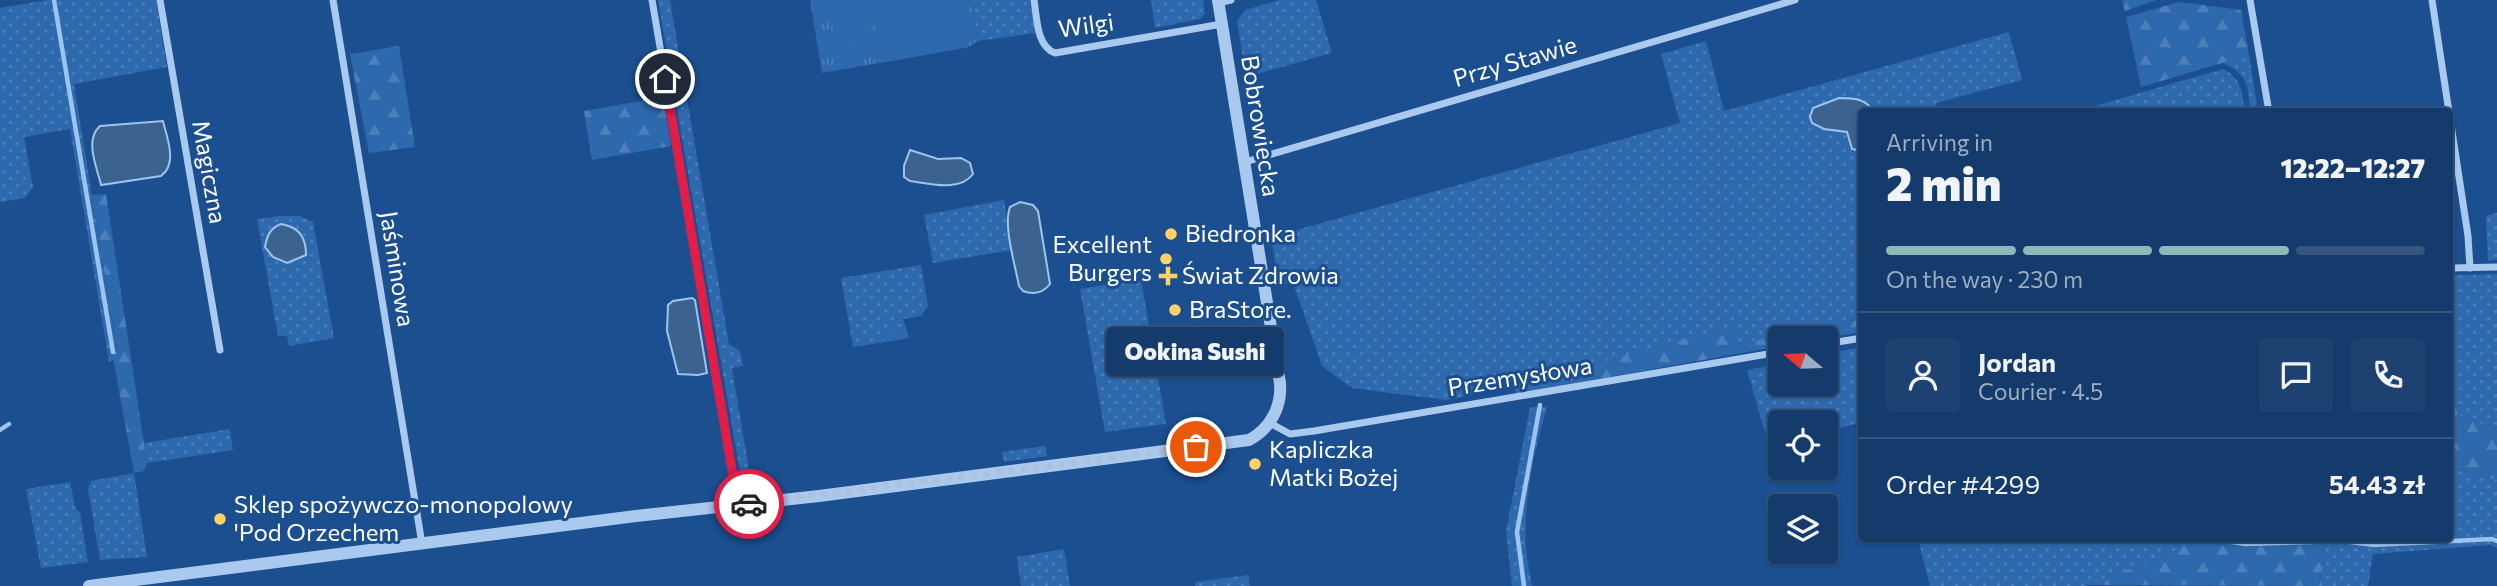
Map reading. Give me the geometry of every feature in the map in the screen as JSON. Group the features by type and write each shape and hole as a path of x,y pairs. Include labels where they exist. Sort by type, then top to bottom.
{"street":[{"name":"Magiczna","path":"160,0 220,350"},
{"name":"Jaśminowa","path":"333,0 422,545"},
{"path":"652,0 738,505"},
{"name":"Wilgi","path":"1034,0 1041,38 1046,48 1055,53 1222,24"},
{"name":"Przy Stawie","path":"1245,162 1796,0"},
{"path":"2250,0 2268,108"},
{"path":"2432,0 2448,108"},
{"name":"Bobrowiecka","path":"1222,1 1222,24 1280,383 1280,400 1270,423"},
{"path":"2453,138 2468,236 2470,268"},
{"path":"2453,268 2497,267"},
{"path":"1838,342 1858,339"},
{"name":"Przemysłowa","path":"1270,423 1290,434 1314,431 1768,354"},
{"path":"89,586 1249,440 1270,423"}],"green space":[{"path":"47,0 156,0 167,67 74,84 118,357 109,362 70,129 24,137 33,187 25,198 0,202 0,8"},
{"path":"658,0 670,0 729,344 740,351 743,366 732,368 753,494 744,495"},
{"path":"810,0 971,0 978,41 969,47 822,73"},
{"path":"828,0 866,0 873,43 837,49"},
{"path":"870,0 960,0 969,47 881,63"},
{"path":"971,0 1030,0 1036,33 978,41"},
{"path":"1151,0 1203,0 1205,14 1200,19 1155,28"},
{"path":"1279,0 1316,0 1332,53 1246,77 1237,21 1245,10"},
{"path":"2124,0 2157,0 2125,11 2122,1"},
{"path":"2179,2 2241,10 2249,55 2141,87 2126,17"},
{"path":"2009,32 2022,80 1936,103 1937,108 1858,108 1858,320 1827,326 1768,326 1768,338 1738,344 1734,327 1515,387 1446,400 1352,388 1322,366 1293,283 1279,285 1271,237 1680,123 1661,54 1706,41 1724,111"},
{"path":"399,46 415,147 369,153 350,54"},
{"path":"2249,55 2257,108 2250,108 2246,82 2232,67 2223,63"},
{"path":"2223,69 2238,81 2244,108 2088,108"},
{"path":"663,97 671,146 592,160 584,111"},
{"path":"106,194 147,463 144,471 134,473 113,358 118,356 92,195"},
{"path":"1004,200 1012,250 933,263 924,215"},
{"path":"2497,213 2497,260 2488,261 2486,216"},
{"path":"300,216 313,222 334,338 289,346 287,336 278,336 257,219"},
{"path":"921,265 928,306 921,316 903,319 907,331 884,335 886,342 853,347 841,278"},
{"path":"2497,274 2497,429 2465,420 2454,405 2453,275"},
{"path":"1141,279 1166,424 1105,432 1080,289"},
{"path":"1858,320 1858,333 1838,336 1838,326 1827,326"},
{"path":"1734,326 1738,344 1768,338 1768,348 1516,394 1515,387 1547,377"},
{"path":"907,331 909,338 886,342 884,335 887,332"},
{"path":"1858,348 1858,423 1838,428 1838,410 1768,410 1768,443 1747,370 1768,366 1768,396 1838,396 1838,352"},
{"path":"2453,392 2459,416 2497,429 2497,480 2453,468"},
{"path":"1530,407 1547,407 1534,458 1526,513 1526,548 1532,586 1512,586 1506,531"},
{"path":"230,429 233,450 147,463 144,443"},
{"path":"1045,446 1047,456 1004,462 1002,452"},
{"path":"2453,468 2497,480 2497,548 2490,545 2373,554 2368,586 2319,586 2323,542 2453,542"},
{"path":"134,473 147,557 100,560 88,489 91,481"},
{"path":"70,482 75,507 80,513 88,562 41,568 26,489"},
{"path":"1919,542 2182,542 2174,553 2085,586 1930,586"},
{"path":"2182,542 2228,546 2230,542 2323,542 2319,586 2085,585 2174,553"},
{"path":"2199,542 2230,542 2228,546"},
{"path":"1064,549 1070,586 1021,586 1017,557"},
{"path":"1248,575 1250,586 1195,586 1195,582"}],"shaded area":[{"path":"1839,98 1863,101 1871,107 1858,108 1858,150 1852,149 1847,132 1824,129 1812,123 1810,117 1813,108"},
{"path":"163,121 170,150 166,171 161,176 101,185 92,146 95,132 100,126"},
{"path":"910,150 938,159 961,158 970,163 973,174 967,180 953,185 910,181 904,177 904,166"},
{"path":"1020,202 1033,205 1038,211 1050,284 1038,292 1023,291 1019,286 1013,256 1008,215 1010,207"},
{"path":"281,224 297,230 305,243 306,255 287,263 273,257 265,247 272,230"},
{"path":"692,298 695,300 707,373 678,374 667,331 668,305 673,301"}],"waterway":[{"path":"54,0 113,352"},
{"path":"1524,586 1517,532 1540,405"},
{"path":"0,430 9,424"},
{"path":"2453,541 2497,541"},
{"path":"2233,542 2310,542"},
{"path":"2350,542 2374,545 2433,542"}],"way so far":[{"path":"749,504 1196,447"}],"place":[{"name":"Biedronka","path":"1171,234"},
{"name":"Excellent Burgers","path":"1166,259"},
{"name":"Świat Zdrowia","path":"1168,276"},
{"name":"BraStore.","path":"1175,310"},
{"name":"Ookina Sushi","path":"1196,447"},
{"name":"Kapliczka Matki Bożej","path":"1255,464"},
{"name":"Sklep spożywczo-monopolowy 'Pod Orzechem","path":"220,519"}],"route":[{"path":"665,79 738,505 749,504"}]}
